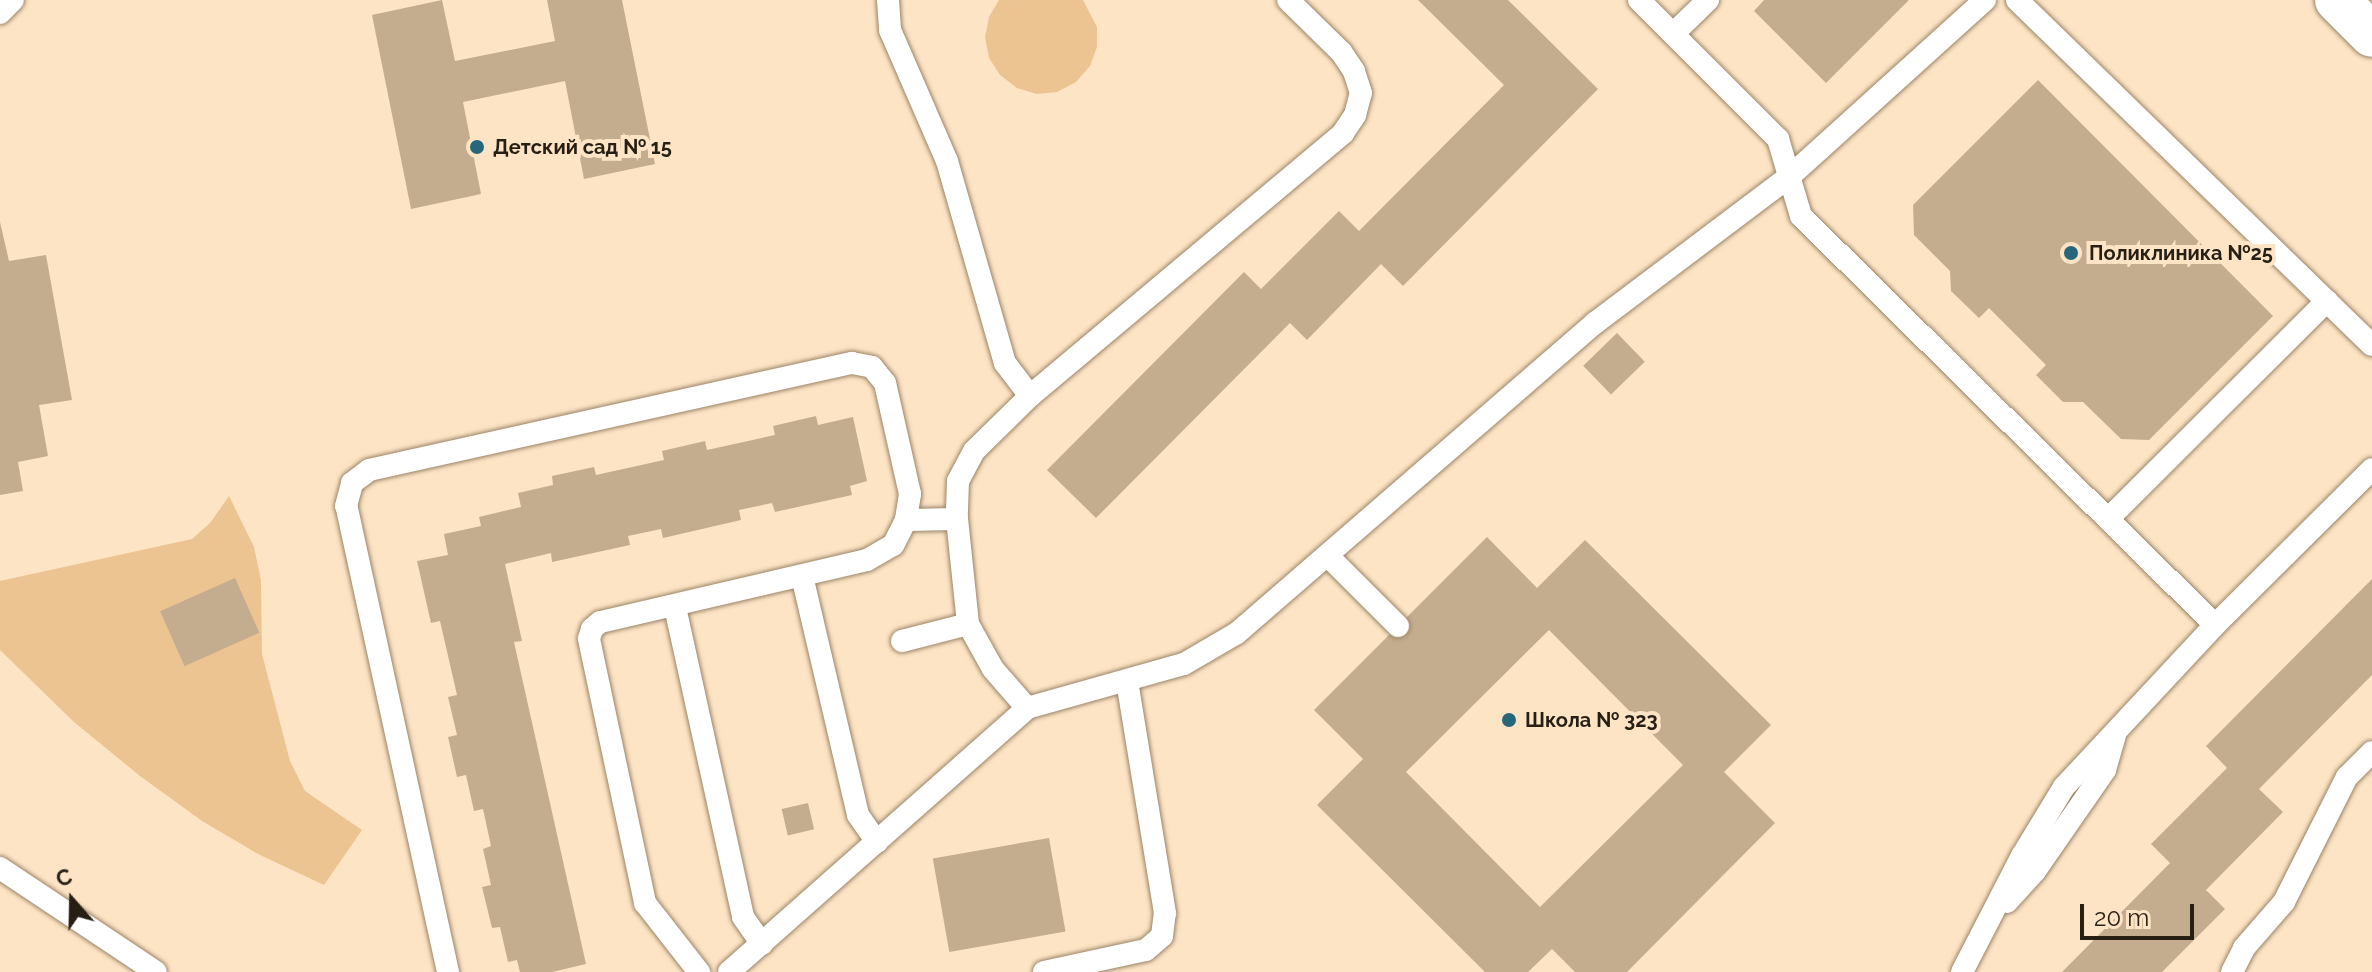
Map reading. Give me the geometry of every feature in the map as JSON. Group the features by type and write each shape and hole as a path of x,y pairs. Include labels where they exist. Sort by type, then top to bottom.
{"street":[{"path":"2337,0 2372,35"}],"lane":[{"path":"0,13 13,0"},
{"path":"888,0 890,30 947,161 1005,363 1030,396"},
{"path":"1027,708 993,669 968,624 957,519 958,481 974,451 1030,396 1343,133 1355,115 1361,93 1354,71 1341,52 1288,0"},
{"path":"1639,0 1778,139 1801,216 2215,625"},
{"path":"1673,34 1708,0"},
{"path":"729,972 1027,708 1184,664 1237,633 1595,323 1789,177 1985,0"},
{"path":"2017,0 2372,345"},
{"path":"2108,519 2327,301"},
{"path":"448,972 346,506 352,483 369,470 852,363 872,367 885,383 910,494 906,520 893,545 867,560 600,622 592,629 589,639 645,903 699,972"},
{"path":"1962,972 2064,787 2215,625 2372,469"},
{"path":"906,520 957,519"},
{"path":"1328,556 1398,626"},
{"path":"802,576 858,815 877,842"},
{"path":"675,607 743,917 762,944"},
{"path":"902,641 968,624"},
{"path":"1044,972 1146,950 1162,936 1165,913 1127,682"},
{"path":"2232,972 2244,948 2284,902 2347,777 2372,752"},
{"path":"0,868 156,972"}],"shaded area":[{"path":"999,0 1083,0 1097,27 1097,47 1090,66 1076,82 1057,92 1037,94 1017,88 1000,75 989,58 985,37 989,17"},
{"path":"229,496 254,547 261,580 262,654 290,761 305,791 362,830 324,885 258,854 202,821 74,722 0,650 0,581 192,539 210,523"}],"building":[{"path":"442,0 455,61 555,41 547,0 622,0 655,164 584,179 565,81 463,102 481,194 411,209 372,15"},
{"path":"1418,0 1508,0 1598,89 1403,286 1381,264 1307,340 1290,323 1096,518 1047,470 1244,272 1261,289 1339,211 1359,231 1504,85"},
{"path":"1764,0 1909,0 1826,83 1754,11"},
{"name":"Поликлиника №25","path":"2038,80 2273,316 2149,440 2121,439 2083,402 2063,402 2036,375 2046,365 1989,308 1979,318 1951,291 1950,271 1914,235 1913,205"},
{"path":"0,222 9,261 46,255 72,400 39,405 48,456 18,462 23,491 0,495"},
{"path":"1617,333 1645,362 1611,394 1583,366"},
{"path":"816,416 818,425 853,417 867,481 850,486 852,495 775,512 772,503 739,510 741,520 663,538 661,529 628,536 630,545 552,562 551,553 505,564 522,641 514,642 586,964 552,972 520,972 517,960 508,962 500,927 492,928 482,887 491,885 483,849 491,846 483,809 474,811 466,775 457,777 448,737 457,735 448,697 457,695 440,621 431,623 417,561 448,555 444,534 481,526 479,517 521,507 518,493 553,485 552,476 594,467 596,475 664,460 662,451 705,441 707,450 775,435 773,426"},
{"path":"1487,537 1537,588 1585,540 1771,725 1724,772 1775,823 1627,972 1575,972 1552,949 1528,972 1485,972 1317,805 1363,759 1314,710","holes":["1549,630 1683,765 1540,907 1406,772"]},
{"path":"235,578 259,633 184,666 160,611"},
{"path":"2372,579 2372,675 2259,789 2283,812 2206,890 2225,909 2162,972 2062,972 2170,863 2151,844 2227,768 2206,746"},
{"path":"808,803 814,829 788,835 782,809"},
{"path":"1049,838 1065,932 949,952 933,858"}],"place":[{"name":"Детский сад № 15","path":"477,147"},
{"name":"Поликлиника №25","path":"2071,253"},
{"name":"Школа № 323","path":"1509,720"}]}
